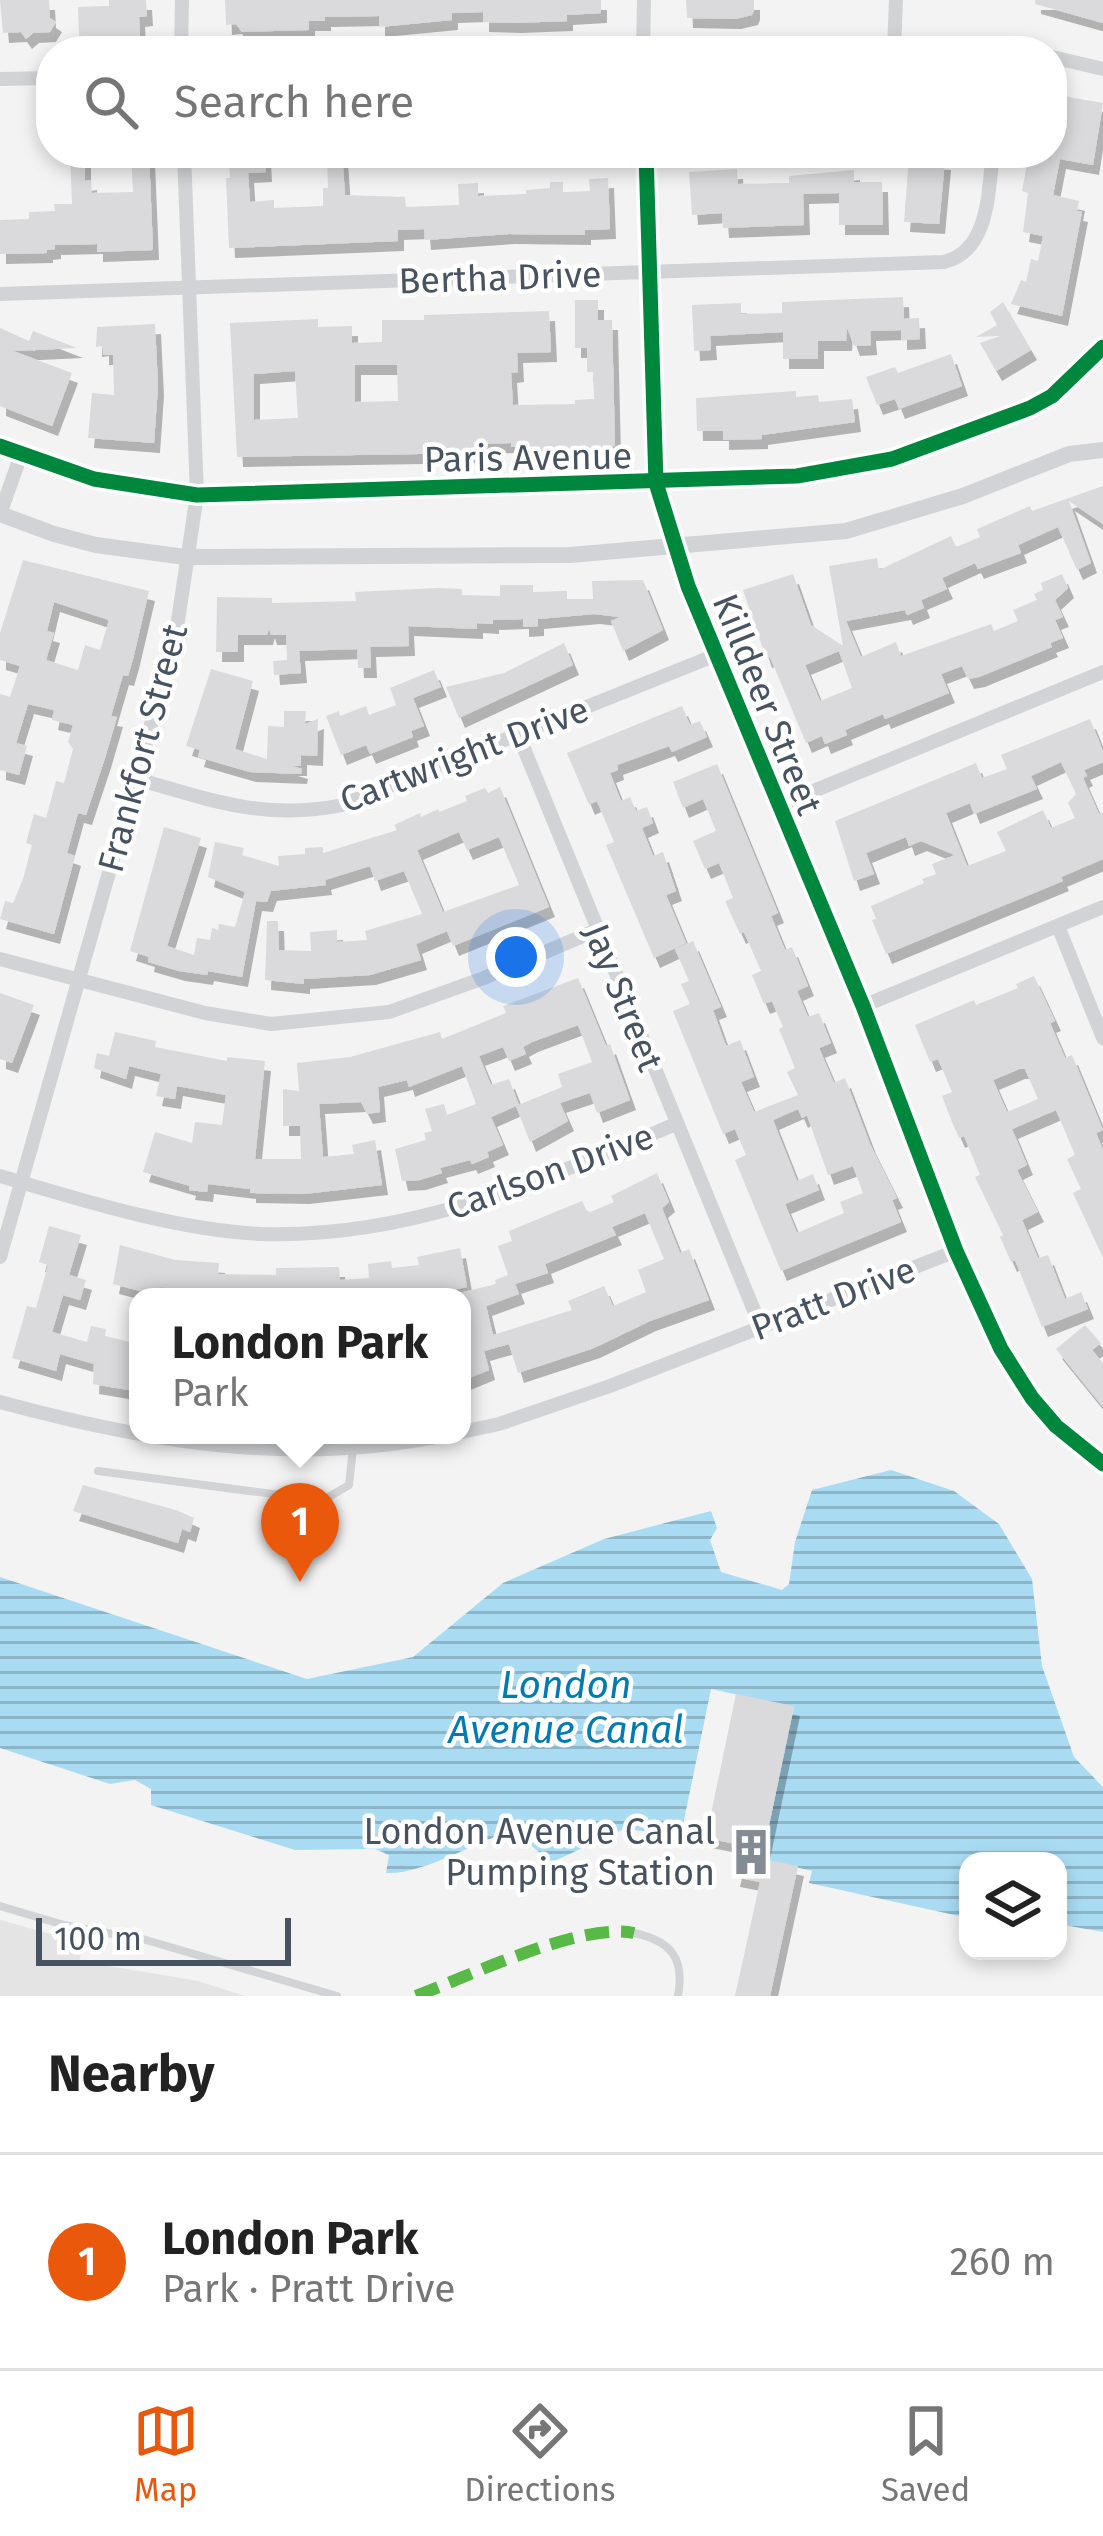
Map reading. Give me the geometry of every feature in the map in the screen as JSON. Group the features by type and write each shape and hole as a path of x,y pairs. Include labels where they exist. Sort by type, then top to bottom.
{"street":[{"path":"181,36 182,0"},
{"path":"643,36 644,0"},
{"path":"895,36 896,0"},
{"path":"1067,61 1103,69"},
{"path":"0,80 36,79"},
{"name":"Frankfort Street","path":"0,1257 175,640 197,495 185,168"},
{"name":"Killdeer Street","path":"646,168 656,483 716,655 863,1006 956,1251"},
{"name":"Bertha Drive","path":"0,294 954,260 980,230 990,168"},
{"name":"Paris Avenue","path":"0,446 94,479 197,495 797,476 892,459 1030,408 1052,396 1103,347"},
{"path":"21,455 0,514 96,545 185,557 570,556 846,531 963,496 1069,454 1103,450"},
{"name":"Cartwright Drive","path":"137,778 227,805 303,814 342,805 716,655"},
{"path":"777,806 1103,672"},
{"name":"Jay Street","path":"518,734 760,1324"},
{"path":"863,1006 1103,907"},
{"path":"1058,926 1103,1038"},
{"path":"0,959 272,1024 388,1012 597,930"},
{"name":"Carlson Drive","path":"0,1176 199,1228 256,1234 354,1230 411,1221 525,1187 676,1124"},
{"name":"Pratt Drive","path":"471,1430 610,1386 956,1251 1001,1349 1032,1398 1056,1426 1103,1464"},
{"path":"0,1402 129,1432"},
{"path":"194,1444 353,1449 386,1444"}],"lane":[{"path":"98,1471 233,1491 327,1498 350,1485 353,1449"},
{"path":"0,1906 64,1925 146,1940 337,1996"},
{"path":"634,1933 651,1936 671,1949 682,1975 677,1996"}],"shaded area":[{"path":"0,1920 84,1943 79,1961 198,1981 245,1996 0,1996"}],"water":[{"name":"London Avenue Canal","path":"891,1470 954,1491 999,1524 1032,1579 1042,1666 1074,1757 1103,1787 1103,1932 1067,1926 1067,1852 959,1852 959,1916 809,1883 812,1871 762,1859 794,1707 711,1689 682,1830 663,1826 660,1833 624,1829 539,1868 540,1853 514,1831 417,1869 386,1873 389,1855 375,1849 295,1850 151,1805 151,1789 135,1780 110,1784 0,1748 0,1577 307,1679 413,1657 503,1583 604,1539 711,1511 717,1528 710,1540 721,1572 782,1590 789,1584 795,1542 812,1490"}],"building":[{"path":"0,0 49,0 50,18 56,22 50,32 33,33 26,39 21,32 3,33"},
{"path":"109,0 146,0 147,16 139,17 140,36 79,36 78,7 109,6"},
{"path":"225,0 601,0 601,13 567,15 567,21 515,23 483,22 483,12 452,13 452,20 379,27 379,16 325,17 325,21 309,21 309,30 242,32 236,24 226,25"},
{"path":"686,0 754,0 754,10 752,15 735,19 687,18"},
{"path":"1035,0 1103,0 1103,23 1035,4"},
{"path":"1067,97 1103,103 1093,165 1067,160"},
{"path":"71,168 85,168 92,193 133,192 132,168 150,168 153,250 97,252 97,244 55,245 47,253 0,254 0,220 29,219 29,212 55,211 54,204 72,204"},
{"path":"230,168 266,168 266,172 248,173 250,202 274,200 274,208 323,206 327,168 343,168 345,195 405,197 406,207 459,205 458,184 478,183 478,196 526,194 526,190 550,188 550,182 563,182 563,192 590,191 589,179 608,178 610,229 585,230 585,235 425,240 424,229 398,230 398,241 229,248 226,178 230,178"},
{"path":"908,168 944,168 939,224 904,222"},
{"path":"1026,168 1058,168 1053,195 1079,201 1077,211 1082,212 1062,316 1011,304 1021,280 1026,282 1031,259 1038,261 1043,236 1023,232 1028,193 1022,191"},
{"path":"737,169 738,184 789,183 789,176 854,170 854,182 882,182 883,225 839,225 839,193 803,194 804,225 723,228 722,213 692,215 689,172"},
{"path":"903,297 904,319 919,318 920,339 901,340 901,330 870,331 871,345 854,346 847,327 846,341 818,341 818,359 783,359 783,332 710,336 711,350 694,351 692,305 741,303 741,314 782,313 782,302"},
{"path":"575,300 598,300 598,320 612,320 615,446 521,451 521,446 511,447 511,443 481,444 481,453 237,457 230,323 318,319 318,327 352,326 352,343 382,342 382,320 549,311 551,352 517,353 518,372 511,373 513,405 594,399 587,348 575,348","holes":["355,365 397,365 398,401 355,402","295,371 298,418 254,420 254,374"]},
{"path":"1003,302 1031,350 996,371 980,343 1000,336 976,337 997,325 990,312"},
{"path":"155,324 154,443 88,438 92,393 114,395 113,355 103,355 103,346 96,347 97,327"},
{"path":"0,328 29,341 33,331 77,348 13,351 72,373 52,426 0,406"},
{"path":"951,354 962,386 899,409 895,399 877,405 866,377 895,367 898,373"},
{"path":"796,391 796,397 818,395 819,402 852,399 855,422 762,435 762,439 723,440 723,431 697,431 696,398"},
{"path":"1103,486 1103,524 1069,501 1091,563 1077,570 1058,527 1018,545 1021,553 978,569 975,563 942,578 947,589 921,600 924,608 907,615 905,610 846,621 861,657 896,642 901,656 991,624 994,631 1018,621 1013,610 1037,600 1034,594 1043,590 1041,583 1062,574 1068,588 1055,600 1063,617 1055,620 1063,638 979,677 968,679 962,666 941,674 949,693 885,719 883,714 825,744 822,736 806,743 770,657 766,658 743,590 793,574 811,625 843,646 829,566 877,558 879,570 951,536 956,547 980,537 977,529 1030,506 1032,511","holes":["839,651 852,688 820,701 805,665"]},
{"path":"23,560 149,591 128,676 123,675 111,716 117,717 105,758 86,815 78,813 67,853 75,856 54,934 0,919 5,901 13,903 23,879 34,814 46,818 56,781 64,783 73,749 68,742 73,725 52,720 54,710 28,704 16,743 27,746 19,775 0,770 0,694 10,697 20,666 0,660 0,633","holes":["54,602 109,620 100,650 85,645 78,670 46,660 54,633 47,631"]},
{"path":"643,580 663,630 623,651 611,621 620,617 594,614 538,619 538,626 523,627 523,619 477,623 477,629 408,626 409,646 370,647 371,668 358,668 357,649 299,651 301,673 274,675 273,661 287,660 286,635 271,635 269,628 267,635 238,635 238,652 216,652 217,597 272,598 272,603 356,601 355,592 438,588 462,589 462,595 500,596 500,585 533,585 533,592 567,591 567,599 593,599 592,581"},
{"path":"564,643 573,665 459,718 446,687 504,673"},
{"path":"211,669 253,681 235,749 267,759 268,726 284,727 284,711 306,711 305,724 318,719 317,756 301,755 301,766 292,766 302,769 301,774 250,772 198,757 200,750 186,746"},
{"path":"434,670 441,687 413,698 424,726 411,731 413,737 370,754 366,745 341,755 326,716 366,706 369,715 396,705 390,688"},
{"path":"682,706 690,725 700,721 707,737 672,752 669,746 617,765 618,770 610,773 621,801 630,797 636,811 647,807 653,823 642,828 653,856 663,852 676,891 666,895 686,943 654,958 606,845 614,842 597,801 589,805 567,753"},
{"path":"1090,719 1103,762 1084,770 1087,776 1083,778 1099,814 1103,812 1103,859 1061,877 1063,881 886,954 871,906 924,883 922,879 936,874 932,864 955,855 921,841 909,846 906,837 866,853 874,874 854,881 835,821 976,763 982,778 1007,769 1001,755","holes":["1061,762 1076,794 1068,803 1075,818 1051,828 1043,810 997,832 1006,851 967,866 946,813 970,803 974,814 1037,789 1031,776"]},
{"path":"717,764 778,913 771,916 785,950 792,947 808,986 797,991 808,1017 819,1013 831,1043 819,1048 834,1083 845,1078 897,1198 892,1200 901,1222 781,1271 735,1160 746,1155 735,1129 723,1134 673,1011 690,1004 681,984 689,981 675,949 693,941 721,1007 713,1010 726,1046 740,1040 754,1077 741,1082 754,1112 798,1095 787,1072 795,1068 772,1001 764,1004 752,975 761,971 725,901 733,898 719,863 705,869 693,841 716,831 703,799 683,808 673,782","holes":["798,1109 802,1118 807,1115 828,1175 853,1166 863,1193 840,1202 844,1213 797,1233 785,1204 819,1190 813,1174 797,1181 773,1120"]},
{"path":"500,787 549,907 453,946 447,931 416,944 421,960 370,975 304,979 304,984 265,980 267,921 278,921 279,950 311,951 310,932 337,930 337,942 367,940 365,931 422,914 404,871 375,881 370,866 325,880 326,885 271,891 267,902 256,901 242,977 179,971 130,951 164,827 201,838 167,946 194,955 197,938 210,940 212,928 218,930 219,924 235,927 245,892 208,877 215,842 244,848 242,855 279,866 278,856 305,854 305,848 323,847 323,853 397,830 394,825 467,801 465,796 485,788 488,793","holes":["459,832 467,850 499,837 519,885 443,912 417,850"]},
{"path":"1034,976 1055,1021 1050,1023 1065,1058 1072,1055 1103,1130 1096,1133 1103,1150 1103,1258 1073,1193 1081,1189 1067,1159 1075,1155 1056,1110 1012,1129 1027,1165 1017,1170 1038,1212 1022,1220 1038,1258 1048,1255 1065,1299 1081,1292 1088,1309 1042,1327 975,1177 980,1175 964,1136 959,1138 942,1096 952,1092 938,1059 930,1062 915,1025 1018,988 1016,984","holes":["1025,1069 1038,1099 1007,1112 993,1080"]},
{"path":"578,978 630,1100 597,1113 590,1093 560,1103 568,1121 530,1142 516,1106 491,1117 503,1145 487,1152 489,1157 440,1168 442,1173 420,1180 402,1181 395,1149 426,1140 424,1133 432,1131 425,1109 444,1104 447,1115 476,1104 462,1066 409,1087 407,1080 378,1087 380,1112 367,1114 361,1102 319,1104 323,1157 354,1154 352,1145 375,1140 382,1185 304,1194 250,1193 250,1189 208,1184 207,1192 189,1190 190,1186 143,1172 155,1132 192,1143 195,1122 222,1125 226,1095 177,1086 175,1099 156,1096 161,1074 129,1066 126,1079 94,1068 97,1053 109,1056 115,1032 156,1041 155,1047 227,1061 227,1057 265,1061 255,1159 301,1159 300,1126 283,1126 283,1089 299,1091 297,1063 350,1057 440,1032 442,1039 506,1013 503,1006","holes":["578,1025 592,1062 558,1074 562,1087 519,1105 509,1079 491,1085 479,1056 503,1047 509,1061 526,1054 523,1047 532,1042"]},
{"path":"0,993 34,1005 12,1063 0,1059"},
{"path":"657,1173 669,1202 662,1208 680,1253 689,1249 709,1300 594,1348 518,1373 509,1344 484,1351 489,1370 471,1377 471,1290 496,1284 495,1280 508,1275 498,1246 512,1241 509,1231 582,1201 588,1213 614,1202 611,1196","holes":["645,1213 664,1259 638,1270 646,1292 613,1306 604,1286 568,1301 572,1310 493,1335 486,1306 519,1294 515,1284 548,1273 545,1264 616,1235 612,1227"]},
{"path":"49,1226 81,1235 69,1275 86,1280 80,1300 63,1295 52,1332 87,1342 91,1326 106,1329 105,1336 129,1342 129,1390 93,1384 94,1364 60,1354 56,1371 12,1358 27,1306 36,1308 48,1265 39,1262"},
{"path":"120,1245 175,1260 219,1263 218,1274 276,1275 276,1268 339,1267 340,1280 369,1278 368,1264 419,1265 417,1257 460,1248 467,1287 129,1288 113,1284"},
{"path":"1085,1325 1101,1343 1092,1350 1103,1363 1103,1407 1056,1349"},
{"path":"83,1485 176,1510 194,1518 190,1532 182,1529 178,1543 73,1511"},
{"name":"London Avenue Canal Pumping Station","path":"736,1694 794,1706 762,1859 798,1866 770,1996 735,1996 760,1882 734,1877 741,1845 706,1838"}],"marked path":[{"path":"416,1996 556,1943 585,1935 634,1933"}],"cycle path":[{"path":"646,168 656,483 688,586 863,1006 956,1251 1001,1349 1056,1426 1103,1464"},
{"path":"0,446 94,479 197,495 797,476 892,459 1030,408 1052,396 1103,347"}],"place":[{"name":"London Park","path":"300,1582"},
{"name":"London Avenue Canal Pumping Station","path":"751,1852"}]}
